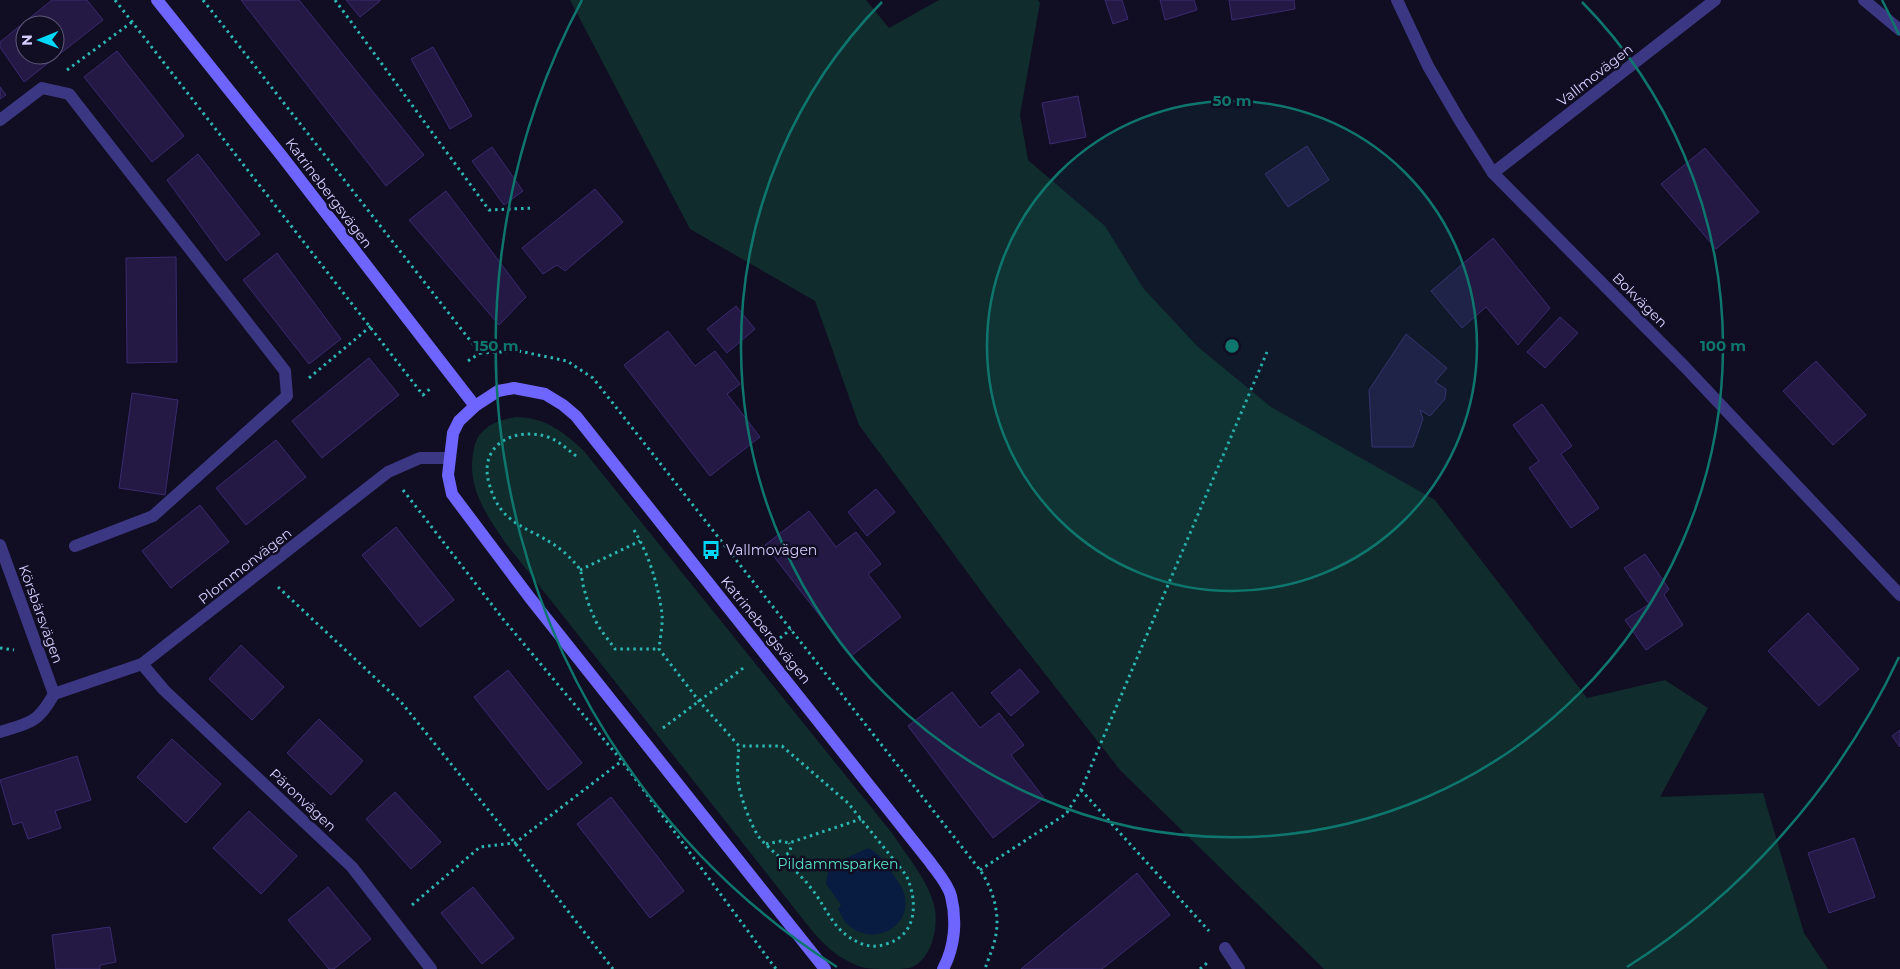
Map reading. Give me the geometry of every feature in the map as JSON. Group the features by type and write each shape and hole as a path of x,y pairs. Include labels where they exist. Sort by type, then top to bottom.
{"street":[{"name":"Katrinebergsvägen","path":"157,0 281,155 475,406"},
{"name":"Bokvägen","path":"1397,0 1428,66 1493,173 1684,366 1900,594"},
{"name":"Vallmovägen","path":"1493,173 1715,0"},
{"path":"1864,0 1900,30"},
{"path":"0,120 42,88 69,94 285,371 287,396 153,516 75,546"},
{"name":"Katrinebergsvägen","path":"825,969 530,598 452,494 448,475 453,433 459,421 475,406 498,391 514,388 545,394 576,416 765,652 942,879 951,895 954,926 953,941 943,969"},
{"name":"Plommonvägen","path":"54,694 142,664 388,472 420,458 449,458"},
{"name":"Körsbärsvägen","path":"0,545 54,694"},
{"name":"Päronvägen","path":"142,664 164,690 352,867 431,969"},
{"path":"0,732 30,723 44,711 54,694"},
{"path":"1225,948 1239,969"}],"path":[{"path":"115,0 423,395"},
{"path":"335,0 489,210 533,208"},
{"path":"42,88 132,22"},
{"path":"287,396 371,326"},
{"path":"980,870 1066,814 1081,790 1267,352"},
{"path":"578,458 553,439 539,435 524,434 510,437 498,444 489,456 486,469 488,482 505,516 565,552 580,570 587,601 595,620 616,648 659,649"},
{"path":"388,472 503,619 622,761 776,969"},
{"path":"631,525 653,572 662,616 659,649 699,701 739,746 738,782 750,822 759,836 812,889 832,923 842,932 861,944 868,946 884,945 901,938 908,930 914,909 912,888 906,875 848,803 782,746 739,746"},
{"path":"580,570 640,541"},
{"path":"262,571 401,702 515,843 613,969"},
{"path":"394,920 480,847 515,843 765,652 791,629"},
{"path":"1081,790 1225,948"},
{"path":"766,844 775,841 789,844 861,819"},
{"path":"781,858 790,852 791,846 789,844"}],"green space":[{"path":"570,0 866,0 889,28 939,0 1038,0 1040,3 1020,115 1028,160 1105,226 1143,288 1198,347 1271,407 1435,500 1587,698 1665,680 1708,708 1660,797 1763,793 1804,933 1828,969 1324,969 1120,770 992,606 859,425 815,301 690,229"},
{"name":"Pildammsparken","path":"516,417 536,420 553,427 584,451 892,833 923,879 935,909 936,917 932,943 924,958 918,964 902,969 861,967 841,957 813,932 507,545 486,513 476,491 472,467 474,447 482,432 495,423"}],"water":[{"path":"868,848 876,853 884,862 904,893 905,906 903,916 888,931 878,934 867,934 856,930 846,923 838,909 841,905 826,884 829,866"}],"building":[{"path":"52,0 87,0 103,20 65,50 65,15 33,15"},
{"path":"241,0 299,0 424,155 386,186"},
{"path":"346,0 380,0 380,1 360,17"},
{"path":"1105,0 1122,0 1128,19 1113,24"},
{"path":"1160,0 1194,0 1197,10 1165,20"},
{"path":"1229,0 1294,0 1295,9 1232,20"},
{"path":"15,30 15,65 46,65 24,82 0,47 0,42"},
{"path":"433,47 472,116 450,129 411,59"},
{"path":"117,51 184,136 152,162 84,77"},
{"path":"0,87 6,95 0,99"},
{"path":"1078,96 1086,137 1050,144 1042,103"},
{"path":"1307,146 1329,180 1288,207 1265,174"},
{"path":"492,147 523,191 504,205 472,161"},
{"path":"1705,148 1759,212 1716,249 1661,184"},
{"path":"198,154 260,234 226,261 167,180"},
{"path":"595,189 623,222 565,271 557,265 543,274 522,248"},
{"path":"446,191 526,297 499,325 409,220"},
{"path":"1493,238 1550,308 1518,345 1486,307 1462,328 1431,291"},
{"path":"277,253 341,339 309,364 243,280"},
{"path":"176,257 177,362 127,363 126,258"},
{"path":"736,306 755,329 727,353 707,329"},
{"path":"1560,317 1578,333 1545,368 1527,352"},
{"path":"668,331 695,366 715,351 740,384 727,394 760,437 710,476 624,365"},
{"path":"1406,334 1447,368 1435,382 1446,389 1445,399 1430,416 1420,410 1423,419 1413,447 1372,447 1369,390"},
{"path":"369,358 399,395 322,458 292,421"},
{"path":"1816,361 1866,415 1833,445 1783,391"},
{"path":"132,393 178,400 165,495 119,488"},
{"path":"1542,404 1572,446 1561,454 1599,508 1571,528 1529,468 1539,461 1513,425"},
{"path":"276,440 306,477 246,525 216,488"},
{"path":"876,489 895,512 867,536 848,512"},
{"path":"200,505 229,542 171,588 142,551"},
{"path":"809,511 836,547 856,532 881,564 868,574 901,617 851,656 765,545"},
{"path":"396,527 454,600 420,627 362,555"},
{"path":"1645,554 1669,589 1664,595 1683,625 1646,650 1625,620 1649,604 1624,568"},
{"path":"1808,613 1859,669 1819,706 1768,651"},
{"path":"241,645 284,687 252,720 209,679"},
{"path":"1020,669 1039,692 1011,716 991,693"},
{"path":"508,670 582,763 548,790 474,697"},
{"path":"952,692 980,728 999,713 1024,745 1011,755 1044,798 993,838 908,726"},
{"path":"319,719 363,761 331,795 287,753"},
{"path":"1900,730 1900,747 1892,736"},
{"path":"172,739 221,784 186,823 137,777"},
{"path":"77,756 91,800 55,811 61,828 28,839 22,822 13,825 0,780"},
{"path":"395,792 441,842 411,869 366,819"},
{"path":"611,797 684,891 650,918 577,824"},
{"path":"249,811 297,856 261,894 213,848"},
{"path":"1854,838 1875,897 1829,913 1808,853"},
{"path":"1137,873 1170,915 1102,969 1021,969"},
{"path":"328,887 371,939 334,969 329,969 288,920"},
{"path":"473,887 514,938 482,964 441,913"},
{"path":"110,927 116,962 100,965 100,969 56,969 52,935"}],"place":[{"name":"Vallmovägen","path":"711,550"}]}
